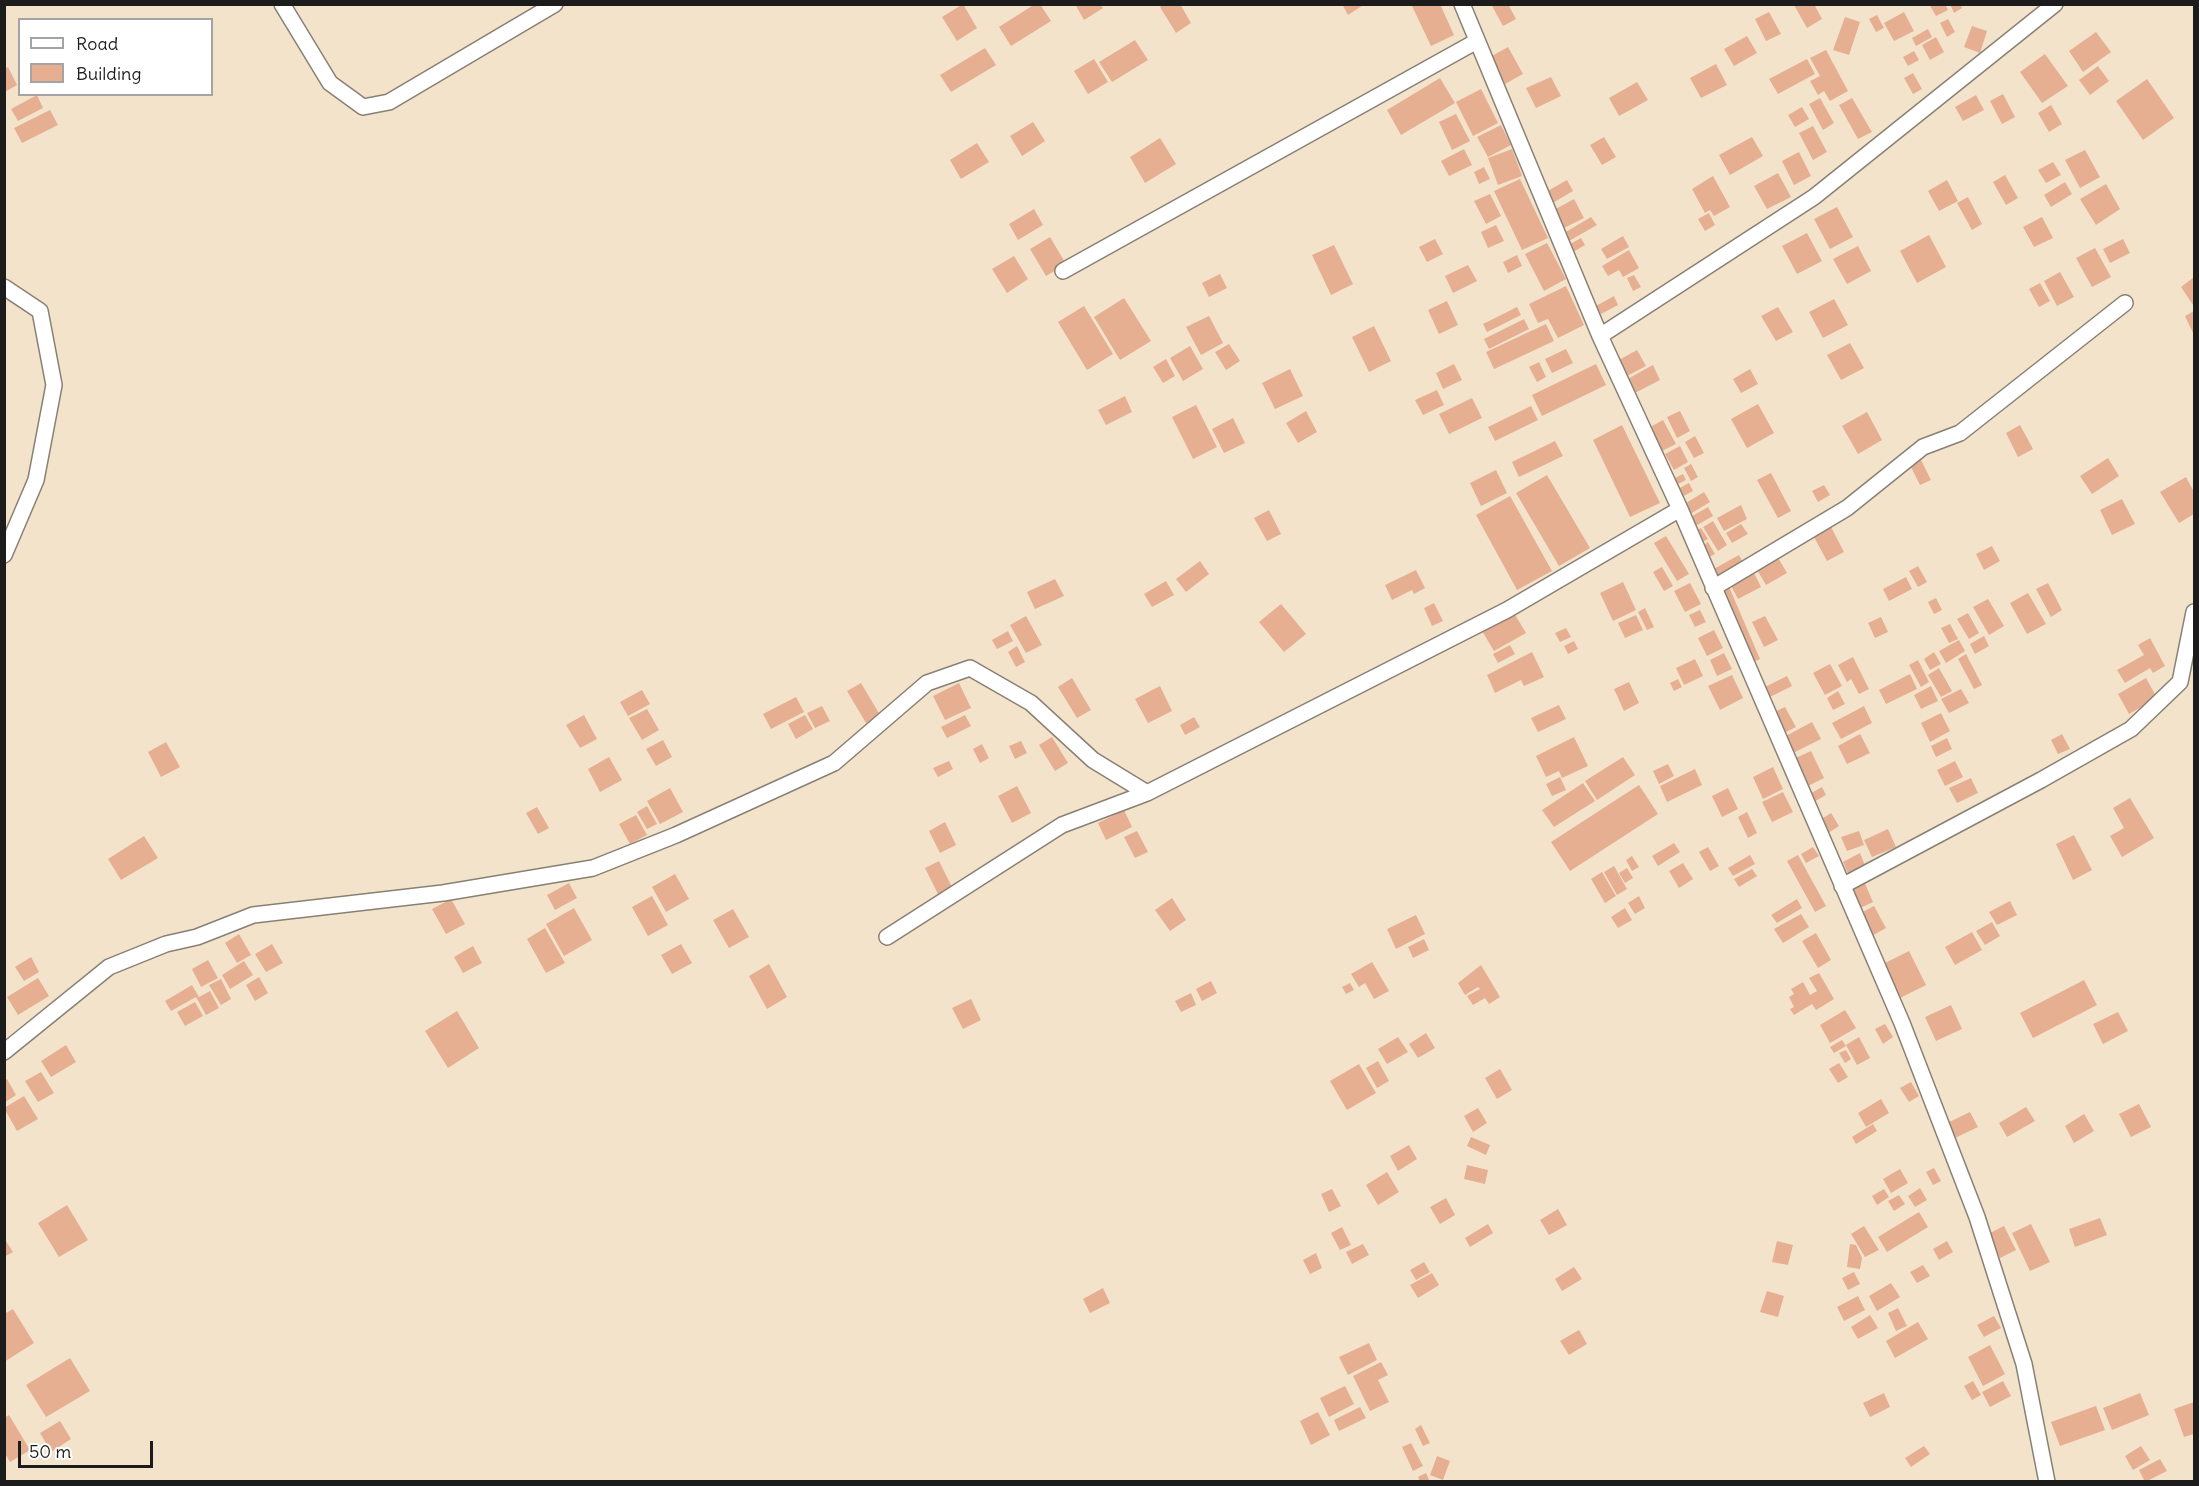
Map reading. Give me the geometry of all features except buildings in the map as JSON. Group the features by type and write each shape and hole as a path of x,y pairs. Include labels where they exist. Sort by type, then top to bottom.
{"street":[{"path":"282,4 330,83 363,107 389,102 555,4"},
{"path":"1462,4 1600,336 1680,509 1902,1023 1977,1217 2024,1364 2047,1482"},
{"path":"1600,336 1814,197 2055,4"},
{"path":"1063,271 1477,41"},
{"path":"4,287 40,311 54,385 36,480 4,555"},
{"path":"1713,588 1847,508 1923,447 1960,434 2126,303"},
{"path":"887,937 1062,825 1147,793 1508,610 1680,509"},
{"path":"1842,886 2042,780 2131,729 2180,682 2192,639 2194,612"},
{"path":"4,1052 109,967 166,944 197,937 253,915 443,893 593,868 676,836 834,763 927,683 970,668 1031,703 1093,760 1147,793"}]}
